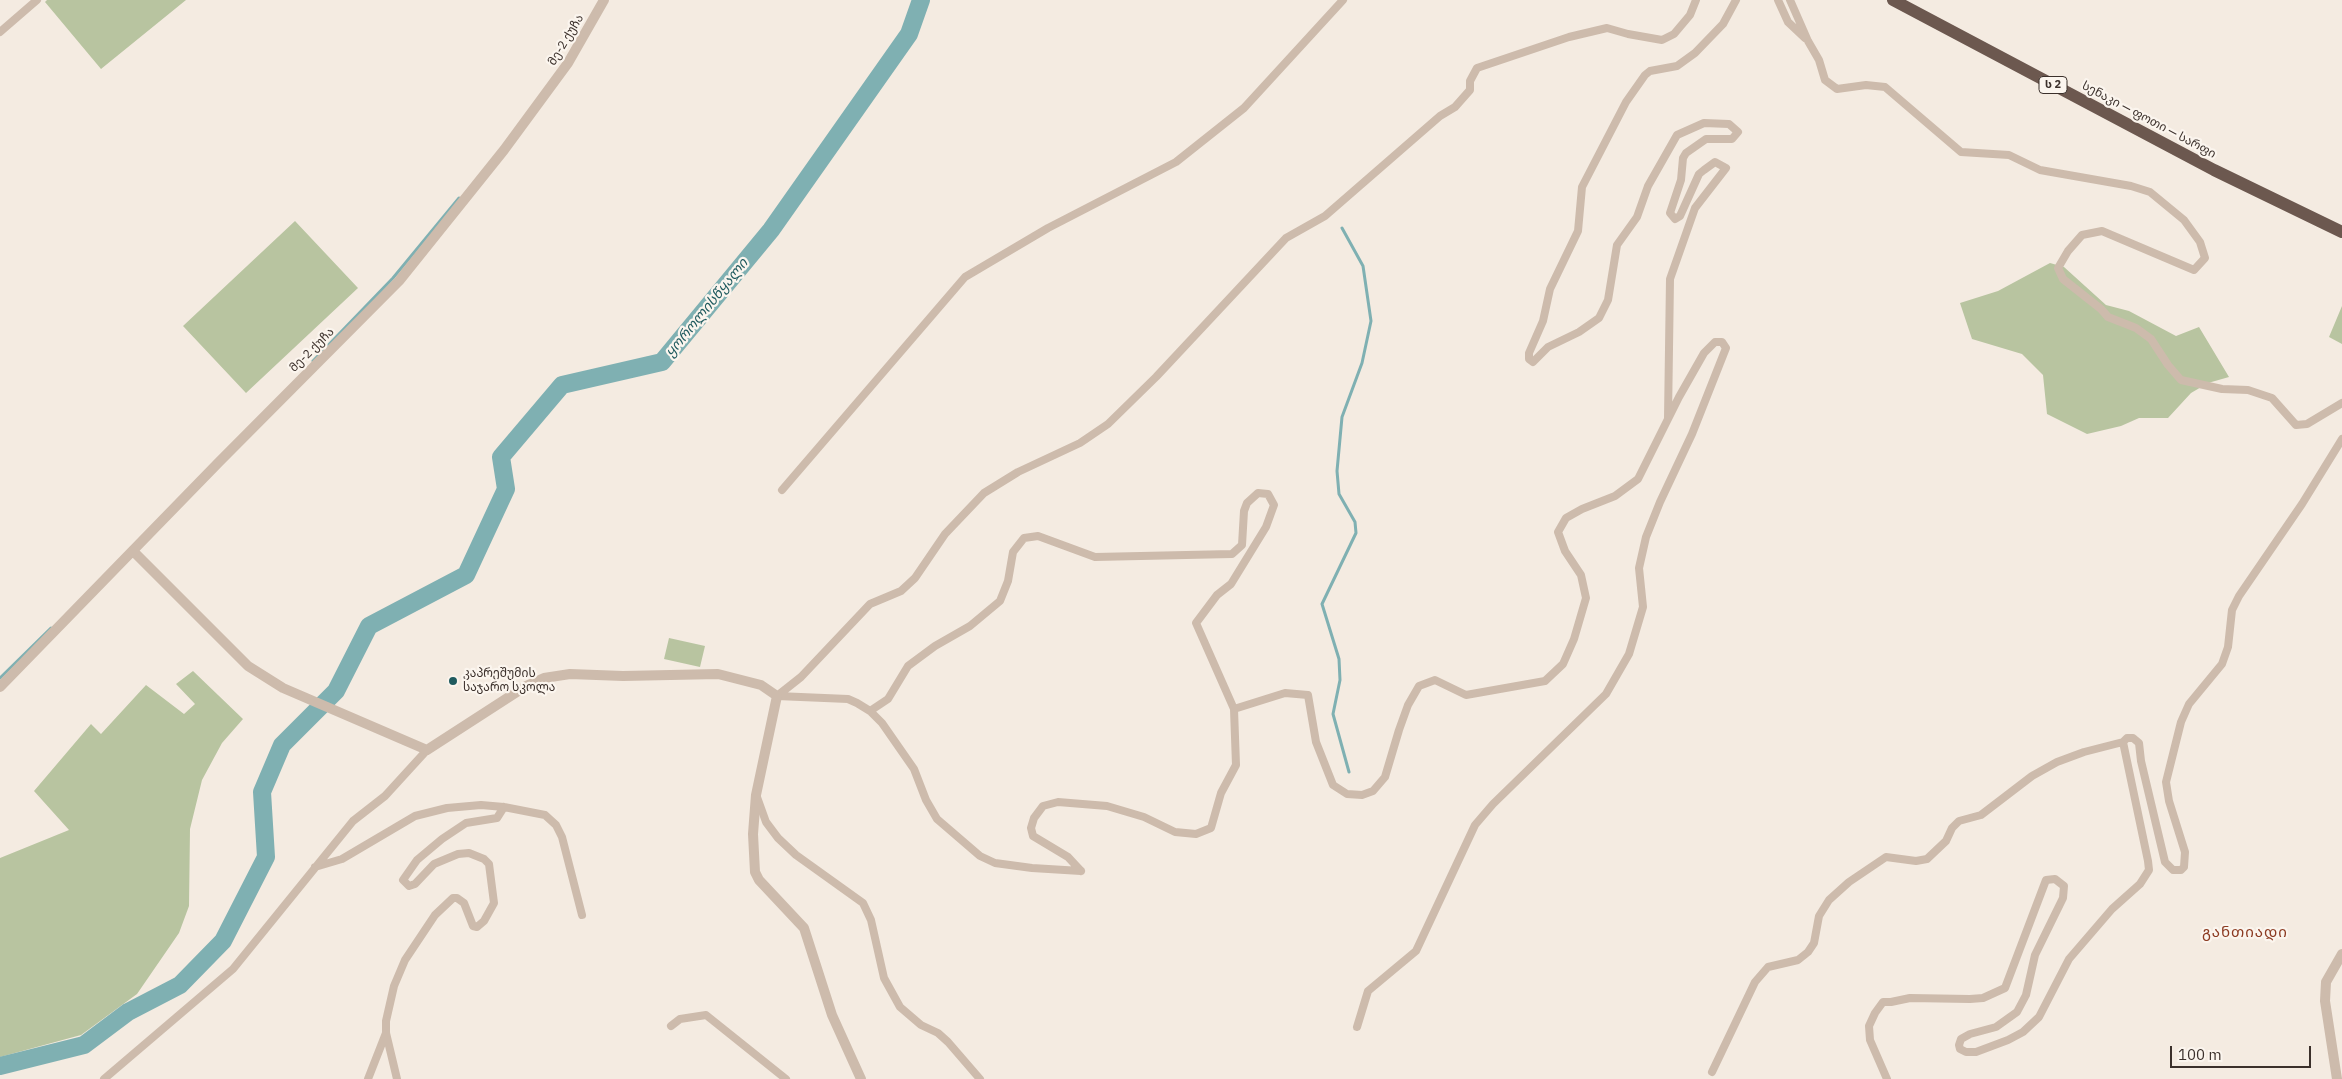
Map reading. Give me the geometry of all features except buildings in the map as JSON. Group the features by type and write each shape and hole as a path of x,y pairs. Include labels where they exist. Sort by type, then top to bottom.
{"highway":[{"name":"სენაკი — ფოთი — სარფი","path":"1893,0 2214,170 2342,232"}],"street":[{"path":"0,32 37,0"},
{"name":"მე-2 ქუჩა","path":"0,687 399,282 504,150 568,63 604,0"},
{"path":"782,490 965,277 1048,228 1176,162 1244,108 1343,0"},
{"path":"861,1079 832,1015 804,928 759,880 755,872 753,834 756,795 777,696 800,677 870,604 901,591 915,578 945,534 984,493 1018,472 1080,443 1108,424 1156,377 1286,238 1325,216 1440,116 1455,107 1470,90 1470,81 1477,68 1569,37 1608,28 1628,34 1662,40 1674,34 1690,15 1696,0"},
{"path":"1668,419 1666,401 1670,279 1695,208 1726,168 1715,162 1699,174 1680,216 1675,219 1670,213 1681,180 1683,158 1686,153 1706,139 1732,139 1738,132 1729,124 1704,123 1684,130 1677,135 1648,186 1637,217 1617,245 1608,300 1599,318 1579,332 1548,346 1534,362 1528,356 1530,346 1543,321 1550,289 1578,231 1582,188 1626,102 1650,71 1677,66 1695,52 1723,24 1736,0"},
{"path":"1778,0 1788,22 1808,41"},
{"path":"1790,0 1808,41 1819,60 1825,80 1837,88 1866,85 1884,87 1962,152 2009,155 2040,170 2130,186 2150,192 2184,220 2200,242 2205,258 2194,270 2102,231 2082,235 2068,251 2058,268 2064,280 2101,309 2108,317 2136,328 2151,338 2180,380 2222,389 2248,390 2272,398 2296,425 2307,424 2342,403"},
{"path":"1234,709 1284,693 1308,695 1316,742 1333,785 1346,794 1362,795 1373,791 1385,777 1398,730 1408,705 1419,686 1435,680 1466,695 1545,681 1563,664 1574,639 1586,598 1581,575 1565,551 1558,532 1566,518 1582,509 1615,496 1638,478 1704,353 1715,342 1722,342 1726,348 1696,426 1646,537 1639,568 1643,607 1629,654 1606,694 1493,804 1475,825 1416,951 1368,991 1357,1027"},
{"path":"1712,1072 1755,982 1768,967 1798,960 1808,952 1814,943 1819,916 1828,900 1849,882 1886,857 1916,861 1927,859 1946,841 1952,828 1959,821 1981,815 2032,776 2056,762 2084,752 2123,742 2127,738 2133,738 2139,743 2161,852 2168,867 2173,870 2181,870 2184,867 2185,852 2169,801 2166,782 2182,722 2190,704 2222,664 2228,647 2232,610 2239,596 2302,504 2342,439"},
{"path":"104,1079 233,969 353,821 385,796 427,750 526,686 552,676 570,674 623,676 718,674 761,685 777,696 848,700 858,703 870,711 882,723 914,769 926,800 937,819 980,856 995,863 1032,868 1081,870 1068,857 1033,836 1031,828 1034,818 1043,806 1058,802 1107,806 1144,817 1175,832 1196,834 1211,828 1221,793 1236,765 1234,709 1196,623 1217,596 1231,584 1266,527 1274,505 1268,494 1258,493 1247,503 1244,511 1242,545 1232,554 1095,557 1038,536 1024,538 1013,552 1008,581 1000,601 970,626 935,646 908,666 888,699 870,711"},
{"path":"133,551 248,666 283,688 427,750"},
{"path":"1887,1079 1870,1040 1869,1026 1883,1002 1910,998 1983,998 2005,988 2046,880 2055,880 2064,886 2063,898 2035,955 2026,995 2017,1012 1996,1027 1970,1034 1961,1039 1959,1045 1960,1049 1966,1052 1976,1052 2008,1040 2023,1032 2039,1017 2069,959 2112,909 2140,884 2149,870 2148,861 2136,813 2123,742"},
{"path":"756,795 766,822 778,838 804,861 862,903 870,920 884,978 900,1007 921,1024 938,1033 980,1079"},
{"path":"314,867 342,859 415,816 447,808 504,807 545,815 556,825 562,838 582,915"},
{"path":"397,1079 386,1033 386,1021 394,986 405,960 435,915 453,898 457,898 464,903 472,926 477,927 484,921 494,903 489,864 484,859 469,853 458,854 434,864 415,884 409,886 403,880 417,860 442,839 466,823 497,818 504,807"},
{"path":"2337,1079 2325,1001 2326,982 2342,954"},
{"path":"671,1026 680,1019 706,1014 786,1079"},
{"path":"368,1079 386,1033"}],"green space":[{"path":"47,0 186,0 101,69 45,2"},
{"path":"295,221 358,288 246,393 183,326"},
{"path":"2050,263 2064,267 2106,305 2129,311 2176,336 2199,327 2229,377 2208,383 2191,393 2168,418 2139,418 2121,426 2087,434 2047,414 2043,375 2022,354 1972,339 1960,303 1998,291"},
{"path":"2342,306 2342,344 2329,337"},
{"path":"669,638 705,646 700,667 664,659"},
{"path":"193,671 243,719 222,743 202,780 190,829 189,906 179,933 137,994 81,1035 0,1057 0,858 69,830 34,791 91,724 101,734 146,685 184,714 195,704 176,684"}],"waterway":[{"name":"ყოროლისწყალი","path":"0,1066 84,1045 128,1012 180,985 223,941 266,857 262,792 282,745 336,691 369,626 466,575 506,489 501,457 562,385 662,362 771,230 909,34 921,0"},
{"path":"313,361 393,278 459,198"},
{"path":"1342,228 1363,266 1371,321 1362,363 1342,417 1337,471 1339,494 1355,522 1356,533 1322,604 1339,659 1340,680 1333,714 1349,772"},
{"path":"0,678 51,628"}],"place":[{"name":"კაპრეშუმის საჯარო სკოლა","path":"453,681"}],"district":[{"name":"განთიადი","path":"2245,933"}]}
